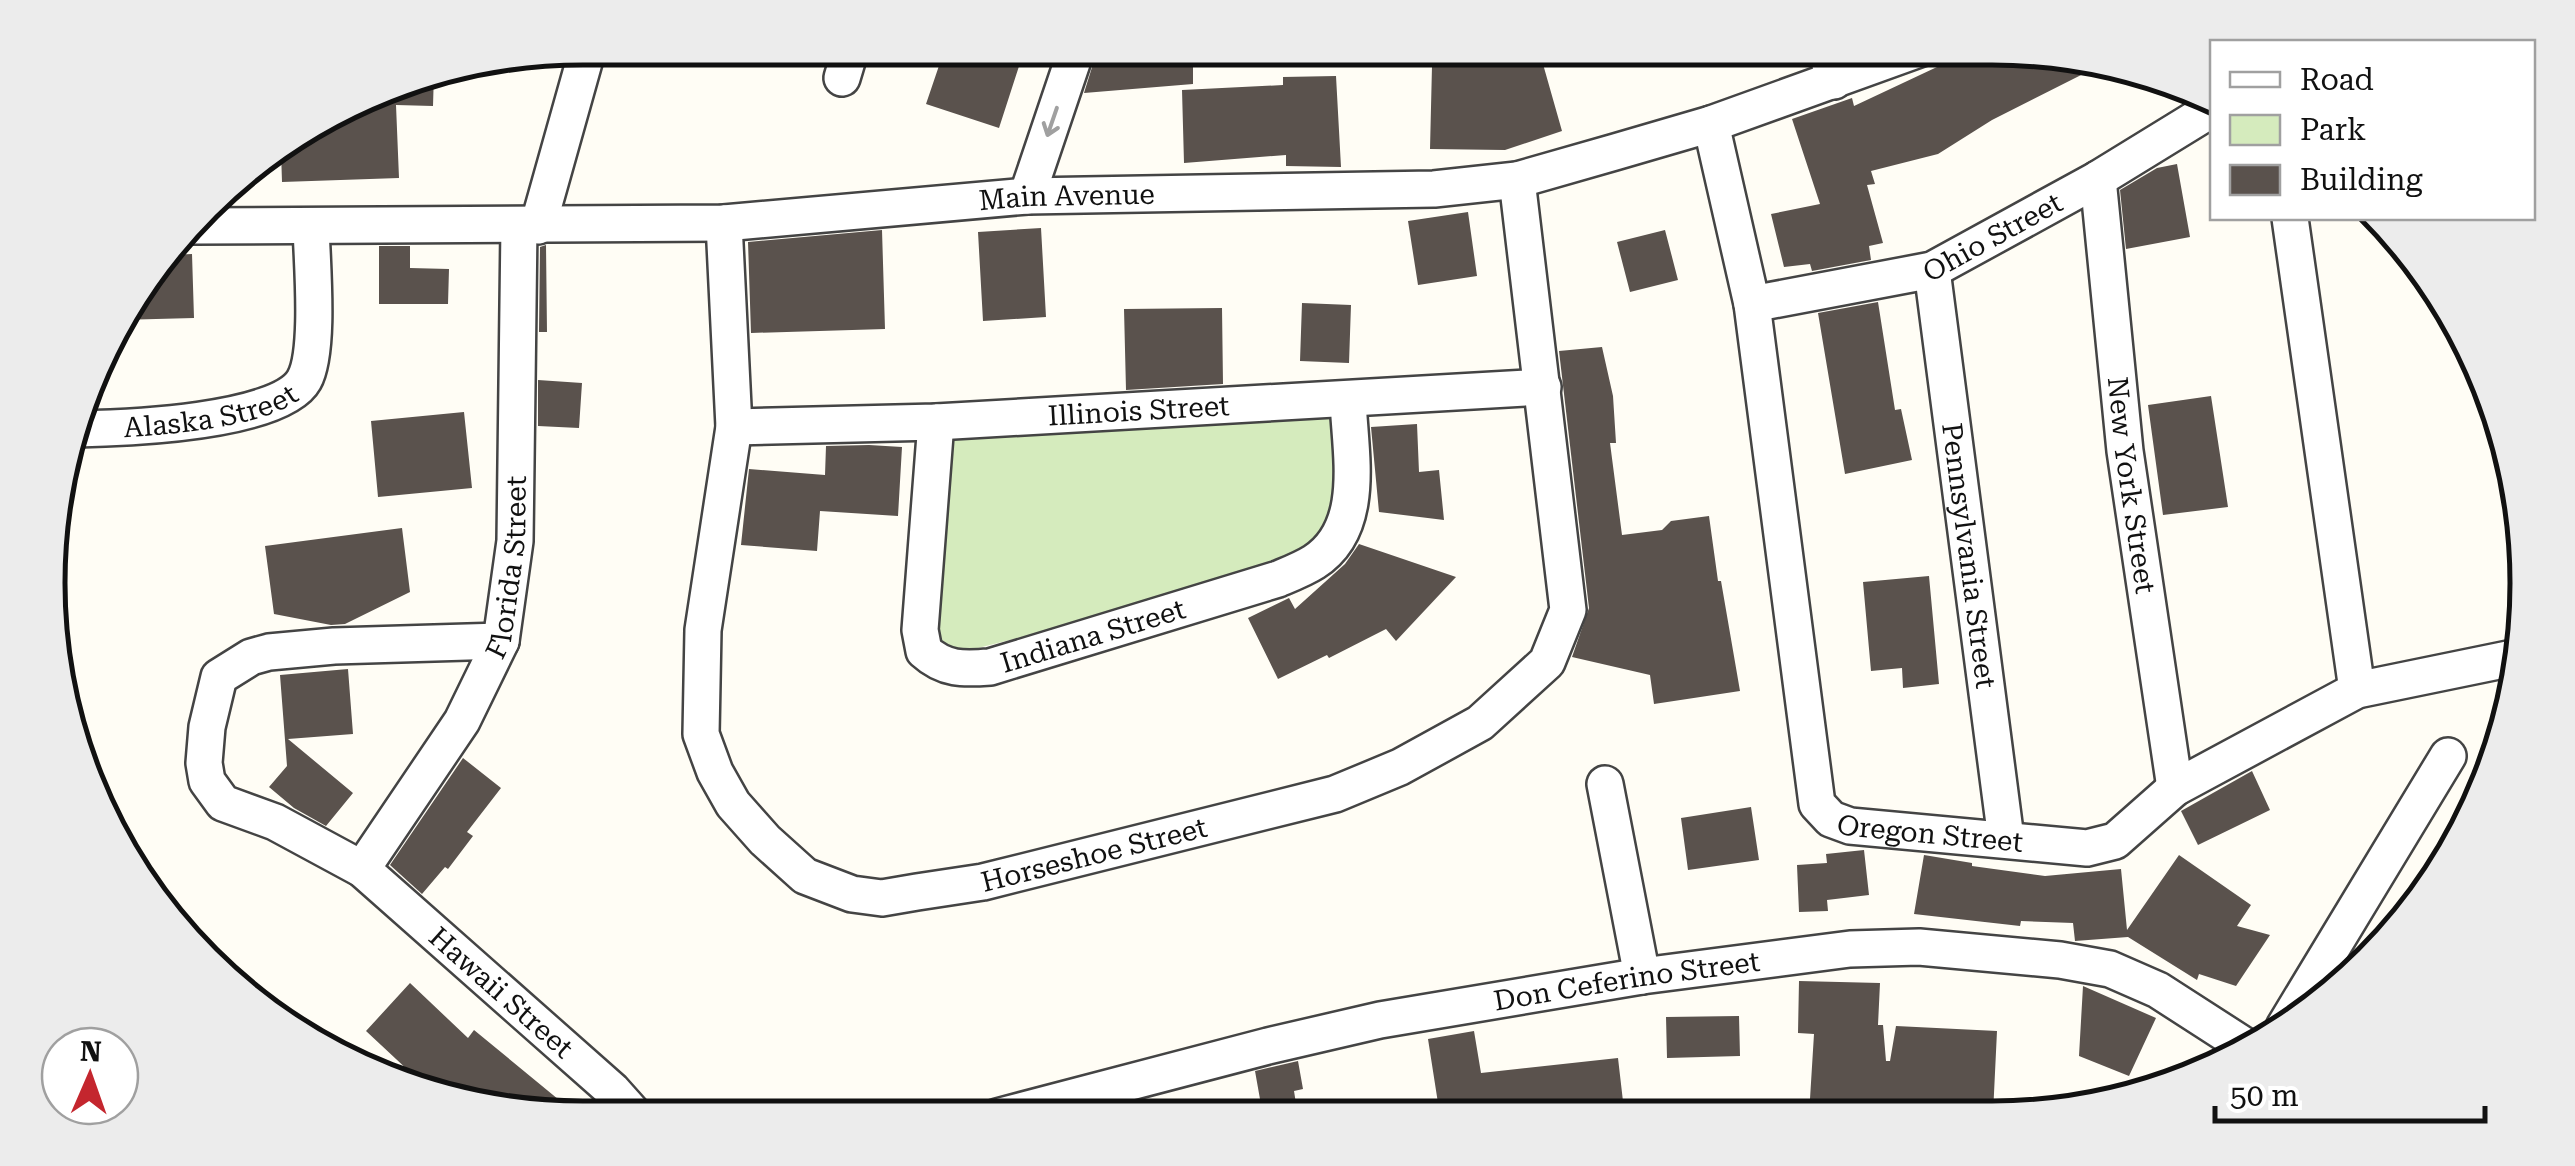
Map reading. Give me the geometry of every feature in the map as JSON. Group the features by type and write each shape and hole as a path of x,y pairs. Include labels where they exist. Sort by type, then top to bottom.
{"street":[{"name":"Florida Street","path":"362,869 462,721 501,641 515,541 529,226 582,65"},
{"path":"1027,196 1071,65"},
{"name":"Main Avenue","path":"208,226 724,222 1027,196 1434,190 1517,180 1711,124 1828,65"},
{"name":"Ohio Street","path":"1752,304 1932,270 2208,112"},
{"name":"Oregon Street","path":"1711,124 1752,304 1816,804 1830,818 1850,826 2086,848 2115,841 2175,788 2357,690 2504,660"},
{"name":"New York Street","path":"2098,178 2126,451 2175,788"},
{"name":"Horseshoe Street","path":"724,222 734,427 703,630 702,734 715,772 733,804 765,840 805,876 852,894 882,898 983,882 1335,794 1400,767 1480,723 1547,662 1568,610 1517,180"},
{"path":"2290,220 2357,690"},
{"name":"Alaska Street","path":"89,429 146,428 284,400 304,380 310,353 311,227"},
{"name":"Pennsylvania Street","path":"1932,270 2006,839"},
{"name":"Illinois Street","path":"734,427 936,422 1543,388"},
{"name":"Indiana Street","path":"936,422 920,630 924,651 938,664 960,669 990,667 1260,585 1318,560 1345,528 1352,493 1348,400"},
{"name":"Hawaii Street","path":"501,641 334,646 251,656 219,678 207,727 207,781 224,803 275,822 362,869 622,1101"},
{"path":"2302,998 2448,756"},
{"path":"1605,784 1642,976"},
{"name":"Don Ceferino Street","path":"1101,1101 1268,1046 1380,1020 1642,976 1850,950 1919,946 2110,969 2158,990 2236,1040"}],"green space":[{"path":"1342,407 1331,533 1276,574 946,656 925,628 942,429"}],"building":[{"path":"939,65 1019,65 999,128 926,104"},
{"path":"1093,65 1193,65 1193,84 1084,93"},
{"path":"1543,65 1562,131 1505,150 1430,149 1432,66"},
{"path":"1941,65 2026,66 2084,73 1992,120 1938,154 1871,171 1875,184 1867,185 1883,243 1869,246 1871,260 1812,271 1810,264 1784,267 1771,214 1820,204 1792,119 1852,98 1854,106"},
{"path":"1336,76 1341,167 1286,166 1286,155 1184,163 1182,90 1283,85 1283,77"},
{"path":"434,87 433,106 396,105 399,178 282,182 281,162 295,152 354,118"},
{"path":"2177,164 2190,237 2126,249 2120,190 2157,168"},
{"path":"1468,212 1477,276 1418,285 1408,221"},
{"path":"1041,228 1046,317 983,321 978,232"},
{"path":"882,230 885,329 751,333 748,242"},
{"path":"1665,230 1678,280 1630,292 1617,242"},
{"path":"546,245 547,332 539,332 540,247"},
{"path":"379,246 410,246 410,268 449,269 448,304 379,304"},
{"path":"183,254 192,254 194,318 137,320 152,295"},
{"path":"1878,302 1895,410 1901,409 1912,460 1845,474 1818,313"},
{"path":"1302,303 1351,305 1349,363 1300,361"},
{"path":"1222,308 1223,384 1126,390 1124,309"},
{"path":"1602,347 1613,396 1616,443 1610,443 1622,535 1662,530 1671,521 1709,516 1740,691 1654,704 1650,675 1572,657 1589,608 1559,351"},
{"path":"538,380 582,383 579,428 538,426"},
{"path":"2211,396 2228,507 2163,515 2148,405"},
{"path":"464,412 472,488 378,497 371,421"},
{"path":"1417,424 1419,472 1439,470 1444,520 1379,512 1371,427"},
{"path":"826,446 902,447 898,516 820,511 817,551 741,545 749,469 825,475"},
{"path":"402,528 410,592 345,624 274,614 265,546"},
{"path":"1359,544 1456,577 1396,641 1386,629 1278,679 1248,618 1289,598 1295,609 1345,564"},
{"path":"1929,576 1939,684 1903,688 1902,668 1871,671 1863,582"},
{"path":"348,669 353,734 288,739 353,793 326,826 294,808 269,787 287,766 280,675"},
{"path":"463,758 501,788 467,832 473,836 448,869 445,867 422,894 390,865"},
{"path":"2252,771 2270,810 2198,845 2181,811"},
{"path":"1751,807 1759,860 1688,870 1681,818"},
{"path":"1864,850 1869,895 1827,900 1828,911 1799,912 1797,865 1827,863 1826,854"},
{"path":"1924,855 2045,876 2121,869 2127,930 2179,855 2251,905 2237,926 2270,935 2236,986 2199,974 2197,980 2128,937 2075,941 2073,923 2021,921 2020,926 1914,914"},
{"path":"1799,981 1880,983 1878,1025 1883,1025 1886,1061 1890,1061 1896,1026 1997,1031 1994,1101 1810,1101 1814,1034 1798,1033"},
{"path":"410,983 468,1038 474,1030 559,1100 482,1091 416,1074 366,1031"},
{"path":"2083,986 2156,1018 2129,1076 2079,1056"},
{"path":"1739,1016 1740,1056 1667,1058 1666,1017"},
{"path":"1474,1031 1481,1073 1618,1058 1623,1101 1438,1101 1428,1039"},
{"path":"1298,1061 1303,1089 1294,1091 1296,1101 1260,1101 1255,1071"}]}
